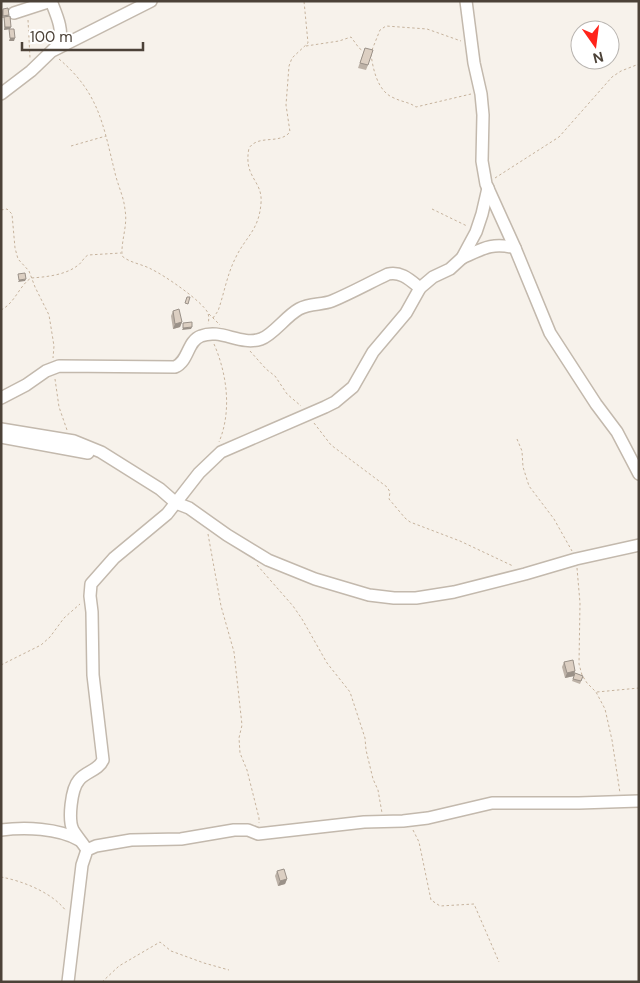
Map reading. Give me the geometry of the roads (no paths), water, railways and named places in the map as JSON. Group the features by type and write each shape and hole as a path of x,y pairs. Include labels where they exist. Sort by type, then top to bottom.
{"street":[{"path":"1,94 53,51 58,44 61,34 51,1 14,13"},
{"path":"53,51 151,1"},
{"path":"466,1 480,94 483,125 482,161 487,186 550,333 596,404 617,432 639,474"},
{"path":"462,258 476,232 482,214 487,186"},
{"path":"68,982 85,846 74,832 70,820 71,806 79,779 98,767 103,760 93,675 91,584 114,558 167,514 206,465 221,452 335,402 354,387 372,352 406,313 420,288 433,277 450,269 462,258 488,246 505,245 515,248"},
{"path":"1,398 52,368 69,366 175,367 184,361 196,339 205,335 248,341 262,339 301,308 331,301 388,274 393,273 403,276 420,288"},
{"path":"1,429 74,441 101,452 160,489 176,503 189,508 227,535 268,560 315,580 369,595 416,598 454,592 639,544"},
{"path":"1,437 38,445 78,450 114,460"},
{"path":"1,830 17,829 52,832 71,836 85,846 96,846 131,840 182,839 241,830 248,830 258,834 364,822 403,821 428,818 492,803 579,804 639,801"}]}
